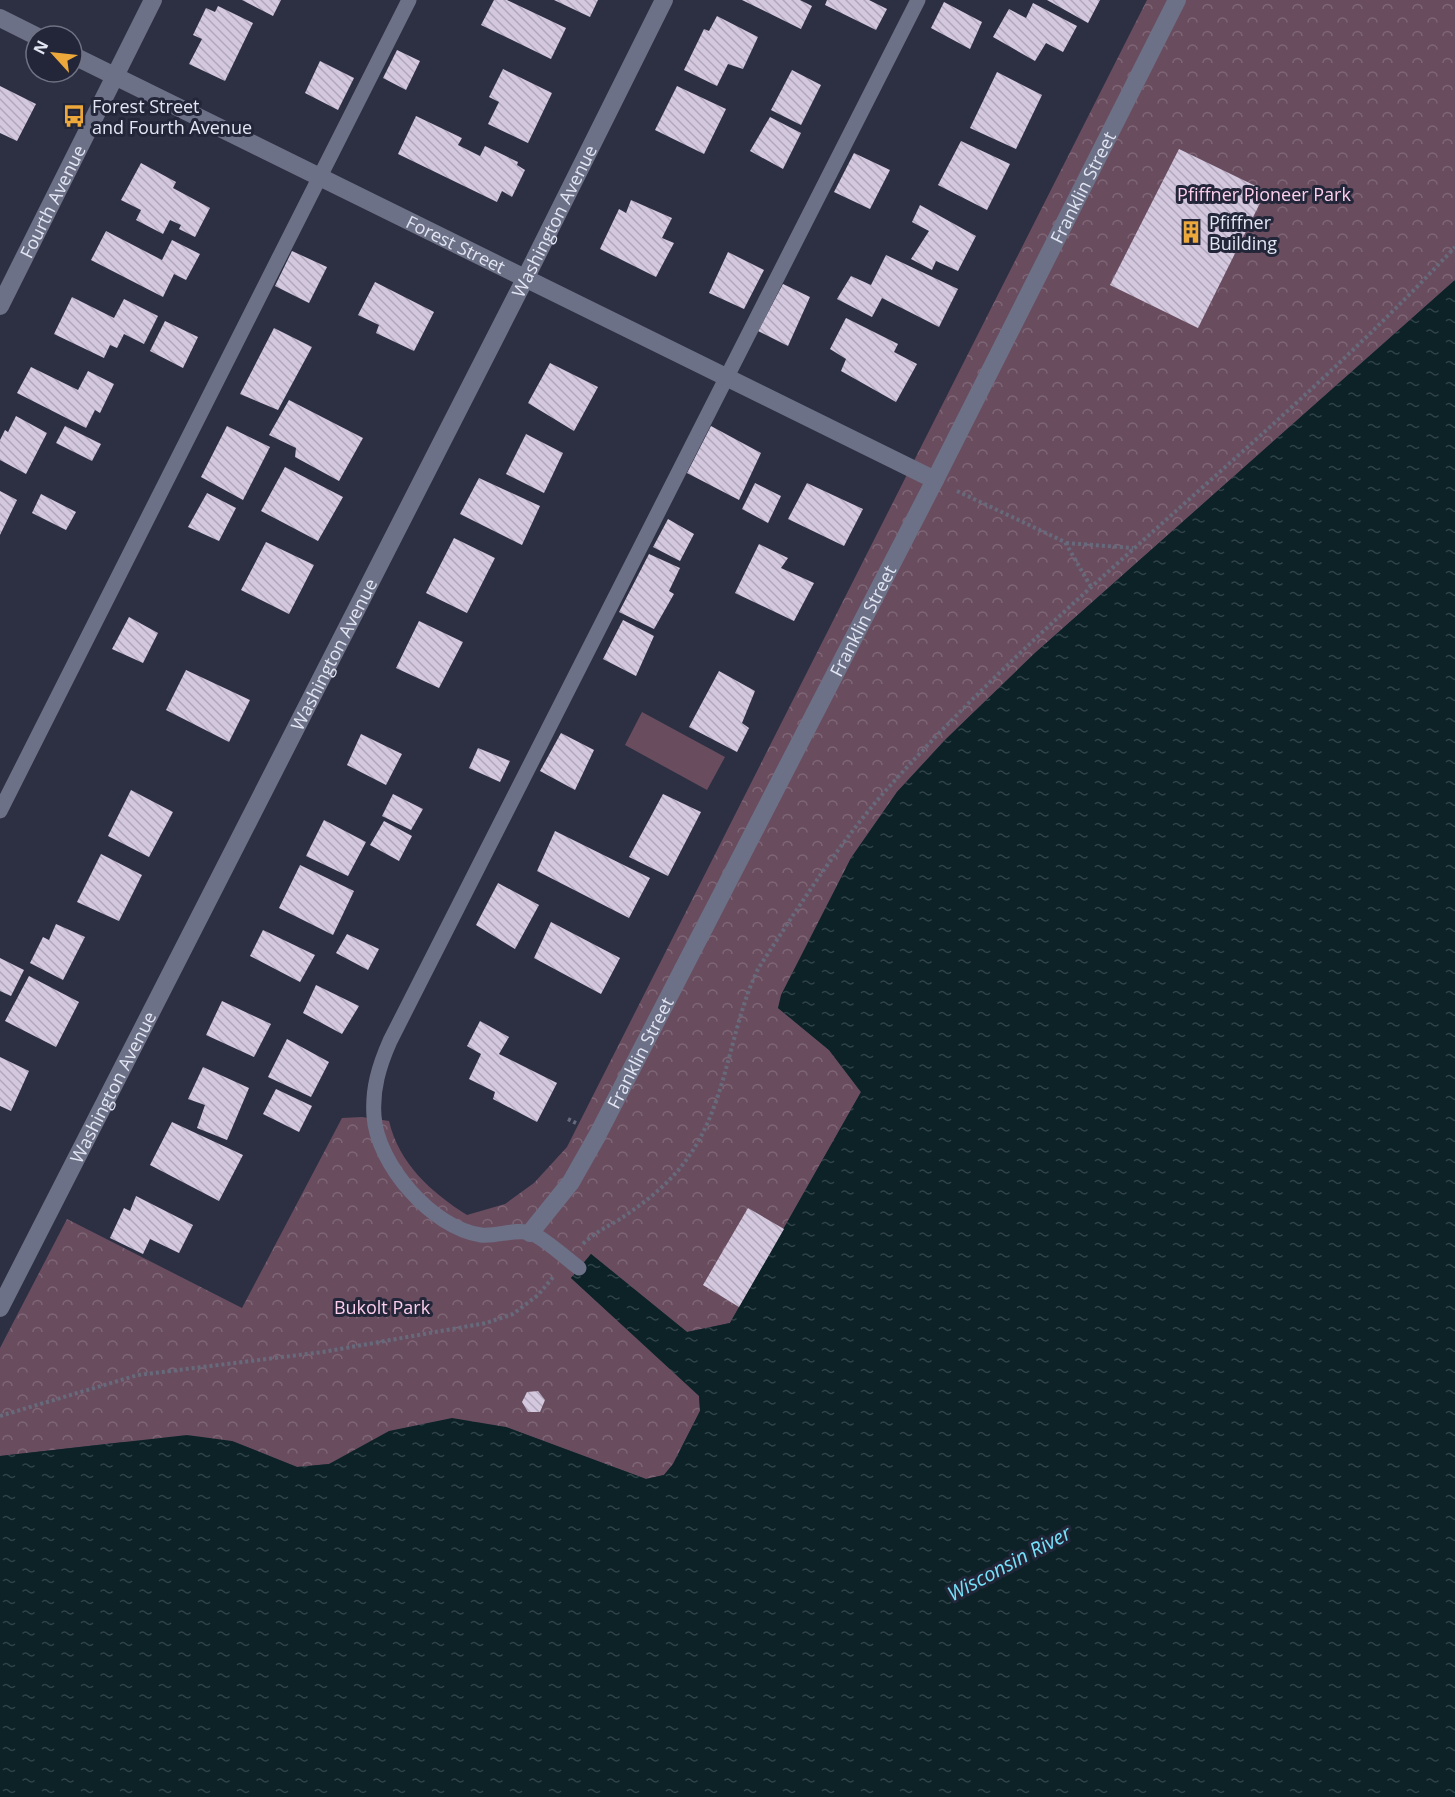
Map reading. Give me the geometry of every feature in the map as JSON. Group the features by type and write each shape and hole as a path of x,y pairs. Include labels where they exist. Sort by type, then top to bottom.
{"street":[{"name":"Fourth Avenue","path":"0,306 153,0"},
{"name":"Washington Avenue","path":"0,1308 526,277 663,0"},
{"name":"Franklin Street","path":"530,1233 571,1182 597,1136 935,480 1177,0"},
{"path":"0,18 24,30"},
{"name":"Forest Street","path":"84,61 935,480"}],"lane":[{"path":"0,811 409,0"},
{"path":"573,1264 530,1233 480,1235 447,1222 416,1199 390,1162 377,1135 373,1100 376,1078 395,1030 918,0"}],"path":[{"path":"0,1416 138,1375 323,1352 486,1323 513,1314 538,1295 573,1264 592,1235 649,1199 679,1169 698,1144 710,1123 721,1091 750,985 758,969 852,832 897,778 981,690 1091,587 1291,407 1410,295 1455,247"},
{"path":"935,480 1065,542 1134,548"},
{"path":"1065,542 1091,587"}],"green space":[{"name":"Pfiffner Pioneer Park","path":"1147,0 1455,0 1455,280 1035,653 945,740 897,792 851,858 778,1008 829,1050 861,1092 730,1323 687,1332 591,1254 571,1278 699,1395 700,1411 673,1464 664,1475 646,1479 506,1427 345,1457 329,1464 297,1467 232,1441 123,1442 0,1456 0,1348 67,1219 242,1308 342,1118 362,1117 389,1121 400,1151 409,1164 441,1197 467,1215 505,1204 534,1183 567,1147"},
{"path":"642,712 725,757 707,790 625,745"}],"water":[{"name":"Wisconsin River","path":"1455,280 1455,1797 0,1797 0,1456 187,1435 232,1441 297,1467 329,1464 389,1431 452,1418 506,1427 646,1479 664,1475 673,1464 700,1411 699,1396 571,1278 591,1254 687,1332 730,1323 861,1092 829,1050 778,1008 781,995 851,858 897,792 945,740 1035,653"}],"building":[{"path":"242,0 281,0 273,16"},
{"path":"494,0 507,0 566,28 551,59 481,25"},
{"path":"554,0 598,0 590,17"},
{"path":"742,0 800,0 812,6 801,29"},
{"path":"827,0 869,0 887,9 876,30 825,5"},
{"path":"1047,0 1100,0 1088,23"},
{"path":"944,2 982,22 970,49 931,28"},
{"path":"1033,3 1077,26 1063,52 1046,43 1035,61 993,37 1009,9 1026,18"},
{"path":"218,6 253,23 225,81 189,64 202,39 193,35 206,8 215,12"},
{"path":"717,16 758,37 743,69 728,64 717,86 684,70 704,29 709,31"},
{"path":"397,50 420,61 406,90 383,78"},
{"path":"320,61 354,78 338,110 305,93"},
{"path":"503,69 552,93 528,143 488,124 499,102 489,97"},
{"path":"792,70 821,85 801,125 771,110"},
{"path":"997,72 1042,95 1016,149 970,128"},
{"path":"0,86 36,104 17,141 0,133"},
{"path":"677,86 726,109 704,154 655,130"},
{"path":"416,116 462,138 458,145 480,156 485,146 518,162 517,165 525,170 512,197 502,191 497,202 398,154"},
{"path":"770,117 801,133 783,169 750,151"},
{"path":"961,141 1010,164 987,210 938,185"},
{"name":"Pfiffner Building","path":"1179,149 1266,191 1198,328 1110,285"},
{"path":"854,153 890,170 870,209 834,192"},
{"path":"141,163 176,182 173,188 210,208 195,237 179,229 181,225 170,220 163,234 136,220 141,210 121,200"},
{"path":"631,200 672,218 662,238 674,243 656,277 600,249 619,209 626,213"},
{"path":"920,205 976,236 958,271 936,261 932,270 911,259 929,231 912,222"},
{"path":"106,231 162,260 172,240 200,254 186,280 174,274 163,297 91,260"},
{"path":"292,251 327,267 309,303 275,286"},
{"path":"728,252 764,270 744,309 709,293"},
{"path":"886,255 958,289 939,327 882,298 872,317 837,299 851,276 871,285"},
{"path":"375,282 434,312 414,351 376,333 379,325 358,315"},
{"path":"783,284 810,297 788,346 758,331"},
{"path":"72,297 114,318 124,299 158,316 144,344 124,334 117,348 110,345 104,358 54,334"},
{"path":"846,318 898,344 894,352 917,364 896,402 841,371 846,359 830,349"},
{"path":"165,321 198,337 183,368 150,351"},
{"path":"274,328 312,347 278,410 240,394"},
{"path":"550,363 598,387 574,431 528,403"},
{"path":"31,367 78,390 88,371 114,384 100,413 95,410 86,428 17,393"},
{"path":"289,400 363,438 339,481 295,457 296,448 269,435"},
{"path":"16,416 47,433 26,474 0,460 0,440 5,430 8,432"},
{"path":"65,426 101,444 92,461 56,443"},
{"path":"227,426 270,447 243,500 201,477"},
{"path":"711,426 761,453 739,500 687,473"},
{"path":"526,434 563,453 544,493 506,474"},
{"path":"285,467 343,497 318,541 261,511"},
{"path":"479,478 540,506 522,545 460,514"},
{"path":"755,483 781,496 768,523 742,509"},
{"path":"807,483 863,509 844,546 788,519"},
{"path":"0,491 17,500 0,535"},
{"path":"207,493 236,508 219,541 188,527"},
{"path":"41,494 76,512 66,530 32,513"},
{"path":"668,519 694,534 680,561 653,547"},
{"path":"454,538 495,558 467,613 426,593"},
{"path":"266,542 314,565 289,614 241,590"},
{"path":"759,544 788,558 781,568 814,583 794,621 735,593"},
{"path":"649,554 680,568 669,591 674,594 654,629 619,612"},
{"path":"129,617 158,633 143,663 112,649"},
{"path":"623,620 654,636 636,676 603,659"},
{"path":"419,621 463,642 439,688 396,668"},
{"path":"186,670 250,700 229,742 166,710"},
{"path":"719,671 755,691 742,723 749,728 737,752 689,727"},
{"path":"561,733 594,750 575,790 540,771"},
{"path":"361,734 402,754 386,785 347,765"},
{"path":"478,748 510,761 500,782 469,768"},
{"path":"131,790 173,812 149,857 108,836"},
{"path":"393,794 423,809 411,830 382,816"},
{"path":"663,794 701,812 668,876 629,857"},
{"path":"324,820 366,842 348,876 306,856"},
{"path":"384,821 412,836 399,861 370,845"},
{"path":"555,831 650,878 629,918 537,871"},
{"path":"101,854 142,875 119,921 77,902"},
{"path":"300,865 354,891 333,935 279,908"},
{"path":"498,883 539,905 515,949 476,925"},
{"path":"551,922 620,958 601,994 534,958"},
{"path":"56,924 85,937 63,980 30,963 43,937 49,940"},
{"path":"263,930 315,955 300,982 250,956"},
{"path":"347,934 379,949 368,970 336,953"},
{"path":"0,958 24,970 11,996 0,991"},
{"path":"29,976 79,1002 56,1047 5,1021"},
{"path":"316,985 359,1006 342,1034 303,1013"},
{"path":"222,1001 271,1024 254,1057 206,1035"},
{"path":"480,1021 509,1037 499,1054 557,1083 537,1122 493,1099 495,1092 469,1079 481,1054 467,1046"},
{"path":"287,1039 329,1062 311,1097 268,1077"},
{"path":"0,1057 29,1071 11,1111 0,1106"},
{"path":"203,1067 249,1088 227,1140 197,1128 205,1105 188,1099"},
{"path":"276,1089 312,1106 299,1132 263,1114"},
{"path":"172,1122 243,1155 219,1201 150,1165"},
{"path":"136,1196 193,1225 179,1253 150,1239 143,1254 110,1238 124,1208 130,1211"},
{"path":"748,1208 784,1229 739,1307 703,1285"},
{"path":"538,1391 545,1400 540,1412 528,1412 522,1402 527,1392"}],"place":[{"name":"Forest Street and Fourth Avenue","path":"74,116"},
{"name":"Pfiffner Building","path":"1191,232"}],"park label":[{"name":"Bukolt Park","path":"382,1307"}]}
